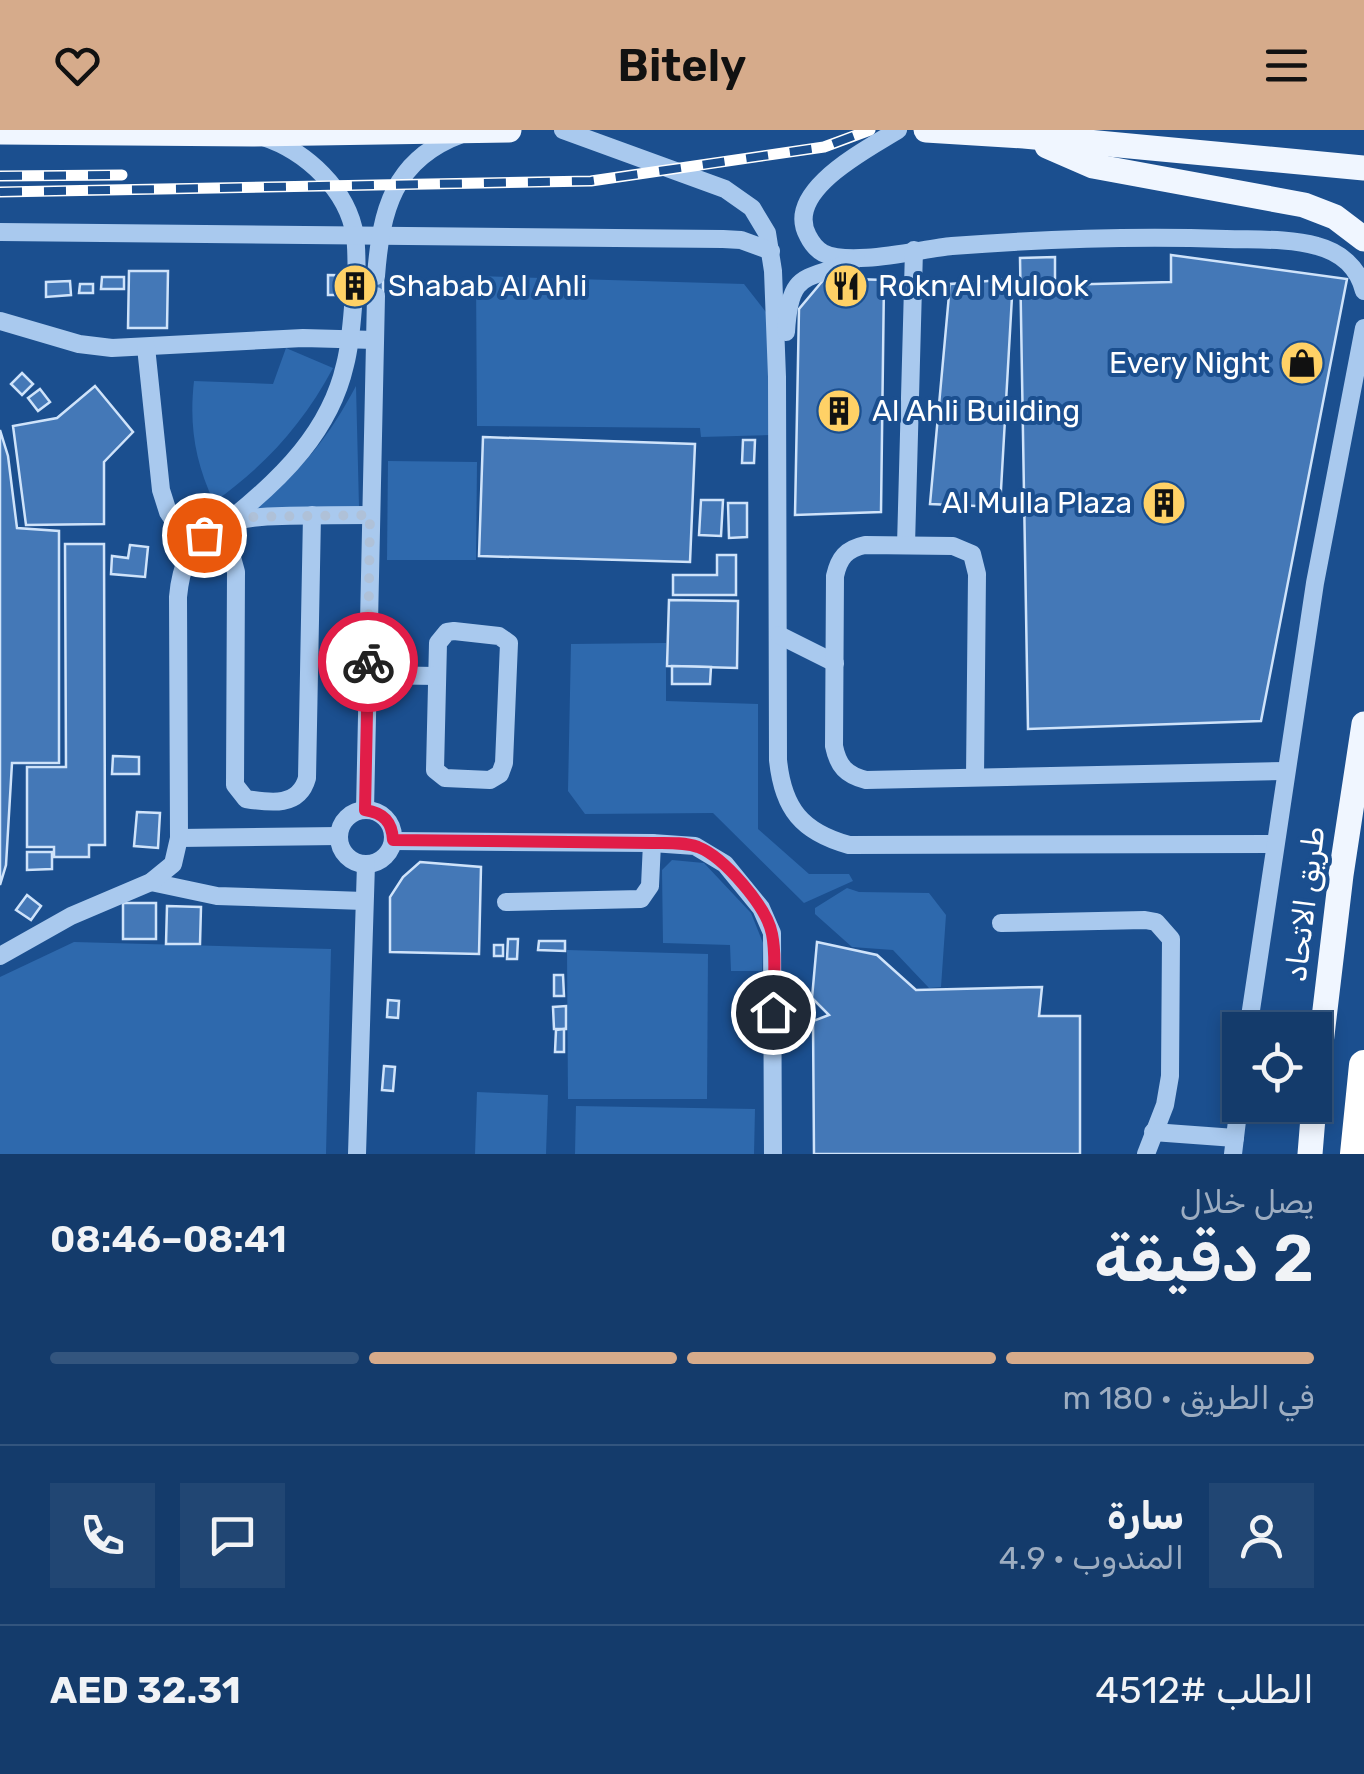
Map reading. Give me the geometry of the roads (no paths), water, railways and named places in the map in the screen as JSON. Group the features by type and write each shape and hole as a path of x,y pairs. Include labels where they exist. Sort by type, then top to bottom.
{"highway":[{"path":"1356,1154 1364,1065"}],"main road":[{"path":"0,132 509,130"},
{"path":"926,130 1364,168"},
{"path":"1024,136 1093,166 1304,205 1334,217 1364,239"},
{"name":"طريق الاتحاد","path":"1325,1012 1364,724"},
{"path":"1310,1154 1313,1122"}],"lane":[{"path":"564,130 725,189 752,208 761,220 771,251 778,377 780,784 790,807 805,825 826,839 849,845 1274,844"},
{"path":"898,130 847,163 808,199 803,214 804,230 824,254 861,256 1115,238 1301,243 1336,254 1352,265 1364,291"},
{"path":"0,956 71,916 151,882 174,864 179,838 178,596 191,547 294,462 320,426 338,391 362,282 391,196 402,178 433,148 472,131"},
{"path":"253,134 293,150 339,196 355,236 362,282"},
{"path":"0,232 723,239 741,240 771,251"},
{"path":"906,545 914,250"},
{"path":"778,377 789,302 798,286 806,276 861,256"},
{"path":"365,810 376,296"},
{"path":"0,321 79,344 146,348 250,340 375,340"},
{"path":"1251,1012 1315,583 1364,328"},
{"path":"146,348 161,490 168,512 191,547"},
{"path":"224,523 370,515"},
{"path":"224,523 236,572 235,785 246,799 285,802 302,791 307,778 312,516"},
{"path":"975,778 976,564 972,554 964,548 864,544 843,554 835,576 834,746 836,758 852,776 866,780 975,778 1285,771"},
{"path":"446,632 499,636 508,643 504,763 496,778 445,778 437,774 437,676 438,644 446,632"},
{"path":"779,635 834,663"},
{"path":"368,675 437,676"},
{"path":"365,810 387,819 393,840 384,858 366,864 346,856 339,836 343,823 352,814 365,810"},
{"path":"179,838 339,836"},
{"path":"393,840 652,843 695,846 716,856 770,924 772,1154"},
{"path":"506,902 640,899 650,886 652,843"},
{"path":"358,1154 366,864"},
{"path":"151,882 218,896 364,901"},
{"path":"1001,922 1145,920 1165,929 1172,938 1170,1076 1165,1105 1146,1154"},
{"path":"1153,1132 1234,1146"}],"railway":[{"path":"0,192 591,181 824,147 870,130"},
{"path":"0,176 122,175"}],"place":[{"name":"Shabab Al Ahli","path":"355,286"},
{"name":"Rokn Al Mulook","path":"846,286"},
{"name":"Every Night","path":"1302,363"},
{"name":"Al Ahli Building","path":"839,411"},
{"name":"Al Mulla Plaza","path":"1164,503"}]}
